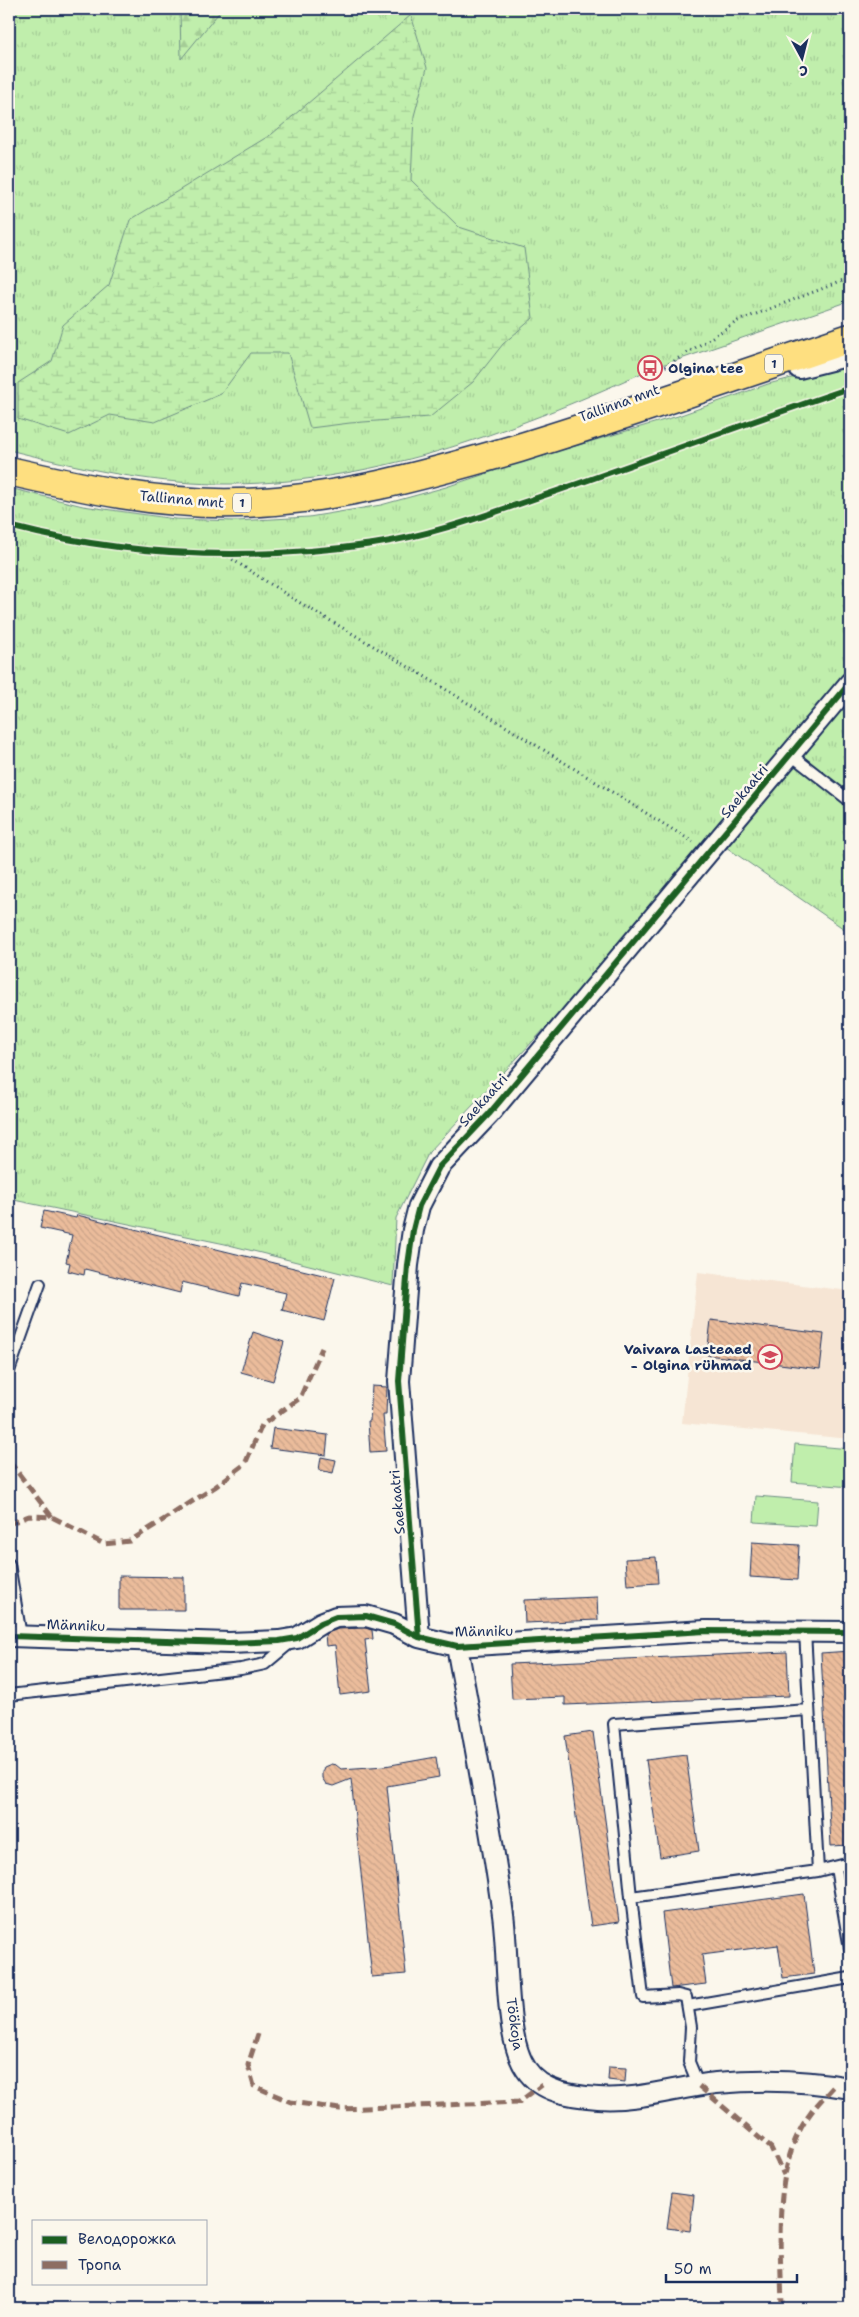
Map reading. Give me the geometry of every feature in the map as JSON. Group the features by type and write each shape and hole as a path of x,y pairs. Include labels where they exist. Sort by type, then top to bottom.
{"highway":[{"name":"Tallinna mnt","path":"474,461 564,423 850,318"},
{"name":"Tallinna mnt","path":"9,471 90,490 172,500 236,503 312,498 398,482 474,461 574,431 850,338"}],"street":[{"path":"697,390 850,355"},
{"name":"Saekaatri","path":"419,1637 400,1380 408,1265 419,1206 439,1167 490,1114 850,683"},
{"name":"Männiku","path":"15,1636 229,1643 280,1641 297,1638 321,1623 336,1617 366,1616 394,1624 419,1637 457,1646 705,1631 850,1632"},
{"name":"Töökoja","path":"457,1646 490,1828 502,1909 514,2042 518,2055 536,2081 552,2090 577,2096 601,2098 639,2096 717,2083 796,2082 850,2088"}],"lane":[{"path":"790,754 850,801"},
{"path":"9,1371 40,1284"},
{"path":"9,1564 15,1636"},
{"path":"805,1631 818,1871"},
{"path":"9,1695 249,1668 265,1664 297,1638"},
{"path":"699,2086 689,2062 691,2027 686,1997 678,1995 643,1997 614,1724 808,1710"},
{"path":"631,1897 818,1871 850,1863"},
{"path":"836,1868 850,1949"},
{"path":"688,2006 850,1978"}],"path":[{"path":"642,376 666,366 738,320 850,278"},
{"path":"216,554 241,554"},
{"path":"224,554 292,598 424,676 709,852"}],"shaded area":[{"name":"Vaivara Lasteaed - Olgina rühmad","path":"698,1272 850,1291 850,1439 682,1423"}],"green space":[{"path":"9,9 850,9 850,301 672,362 657,366 654,360 641,364 644,372 542,416 489,435 383,466 328,476 273,482 217,484 164,481 112,473 9,450"},
{"path":"180,9 222,9 181,59"},
{"path":"411,15 427,68 414,116 411,180 459,227 524,248 533,318 503,344 473,382 430,417 310,428 288,353 251,353 221,394 155,422 110,415 69,435 18,419 18,383 52,361 63,325 109,285 130,220 272,134"},
{"path":"850,363 850,666 565,1007 429,1152 396,1218 393,1286 225,1244 9,1199 9,488 83,506 175,519 236,521 309,517 381,505 446,487 527,460 678,416 768,384"},
{"path":"850,694 850,933 723,845"},
{"path":"795,1444 850,1449 850,1487 792,1482"},
{"path":"756,1496 818,1501 816,1526 754,1522"}],"building":[{"path":"44,1211 76,1218 77,1215 335,1278 324,1321 282,1310 286,1293 242,1283 239,1296 182,1282 180,1293 85,1269 84,1275 68,1271 70,1263 66,1262 72,1235 40,1228"},
{"path":"711,1320 824,1334 820,1369 707,1355"},
{"path":"253,1332 284,1342 273,1381 241,1372"},
{"path":"372,1386 387,1387 386,1415 383,1415 386,1451 370,1452 368,1421 370,1421"},
{"path":"273,1428 328,1435 326,1455 270,1448"},
{"path":"321,1457 336,1460 333,1473 319,1470"},
{"path":"752,1542 799,1545 797,1580 750,1577"},
{"path":"656,1557 658,1583 627,1585 625,1559"},
{"path":"119,1576 184,1577 184,1610 119,1610"},
{"path":"597,1597 598,1620 525,1623 524,1600"},
{"path":"365,1628 372,1630 373,1639 365,1640 371,1691 340,1695 335,1645 326,1646 325,1634 338,1629"},
{"path":"850,1651 850,1845 831,1846 821,1653"},
{"path":"787,1652 789,1696 565,1705 565,1697 512,1699 510,1664"},
{"path":"593,1732 619,1922 591,1926 565,1736"},
{"path":"686,1755 699,1851 660,1857 646,1760"},
{"path":"436,1757 439,1777 387,1786 406,1974 372,1977 351,1779 333,1786 326,1784 322,1778 322,1772 324,1767 331,1764 341,1769 385,1766"},
{"path":"804,1894 814,1974 783,1978 778,1945 702,1955 706,1984 671,1988 662,1913"},
{"path":"609,2067 626,2068 625,2082 608,2080"},
{"path":"672,2192 694,2195 690,2231 667,2228"}],"marked path":[{"path":"9,1524 29,1516 52,1517 104,1544 130,1541 215,1487 245,1464 262,1425 300,1398 322,1348"},
{"path":"9,1461 52,1517"},
{"path":"258,2034 248,2065 254,2086 291,2102 340,2109 519,2102 542,2085"},
{"path":"782,2308 781,2208 789,2158 798,2135 810,2114 835,2085"},
{"path":"699,2086 771,2148 784,2175"}],"cycle path":[{"path":"9,526 99,544 190,553 282,553 373,544 420,535 489,514 850,388"},
{"path":"419,1637 399,1381 408,1265 419,1206 439,1167 489,1114 850,683"},
{"path":"9,1636 229,1643 279,1641 297,1638 321,1623 336,1617 366,1616 394,1624 419,1637 457,1646 705,1631 850,1632"}],"place":[{"name":"Olgina tee","path":"650,368"},
{"name":"Vaivara Lasteaed - Olgina rühmad","path":"770,1357"}]}
